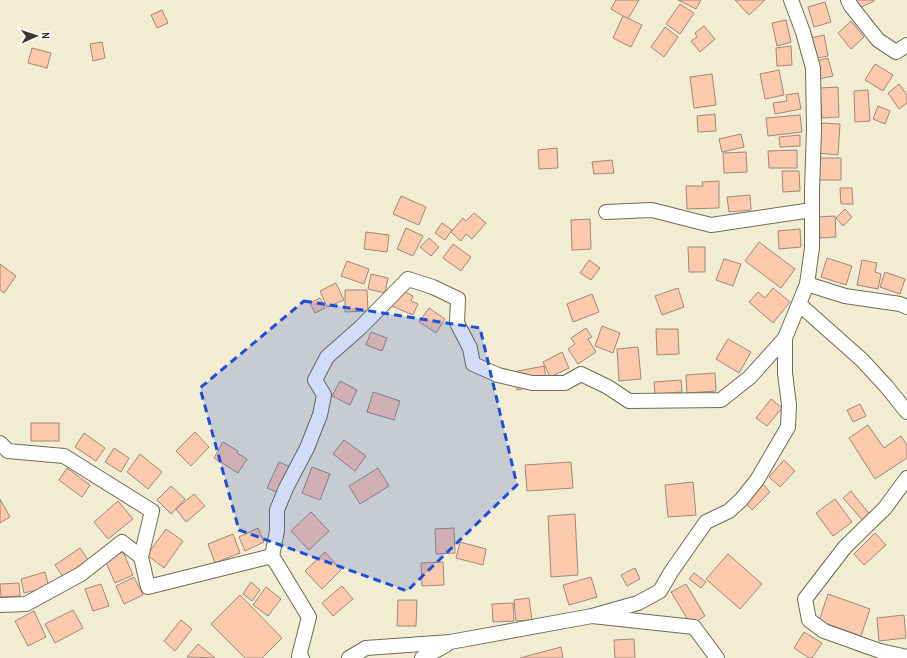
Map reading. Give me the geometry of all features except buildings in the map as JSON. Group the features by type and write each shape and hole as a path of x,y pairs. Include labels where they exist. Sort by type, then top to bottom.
{"street":[{"path":"302,658 299,656 310,617 272,556 277,531 277,510 286,488 308,448 320,415 324,395 315,380 327,357 361,328 408,279 433,287 458,299 457,323 470,348 473,364 498,375 532,383 565,383 581,374 629,400 721,400 750,377 785,338 807,284 812,248 814,129 813,68 803,32 791,0"},
{"path":"848,0 878,40 896,52 907,45"},
{"path":"606,212 652,210 711,225 812,210"},
{"path":"807,284 845,296 900,304 907,307"},
{"path":"799,304 862,360 907,412"},
{"path":"349,658 366,648 450,642 592,616 638,603 660,591 675,566 706,522 729,511 741,500 757,480 788,427 789,405 785,373 785,338"},
{"path":"0,443 8,451 64,456 152,511 141,557 148,587 272,556"},
{"path":"907,478 885,508 845,547 805,599 809,620 824,631 880,651 907,657"},
{"path":"0,605 26,604 81,574 122,542 141,557"},
{"path":"592,616 694,627 717,658"},
{"path":"422,658 450,642"}],"highlighted area":[{"path":"304,301 480,328 517,485 407,591 239,530 200,388"}]}
